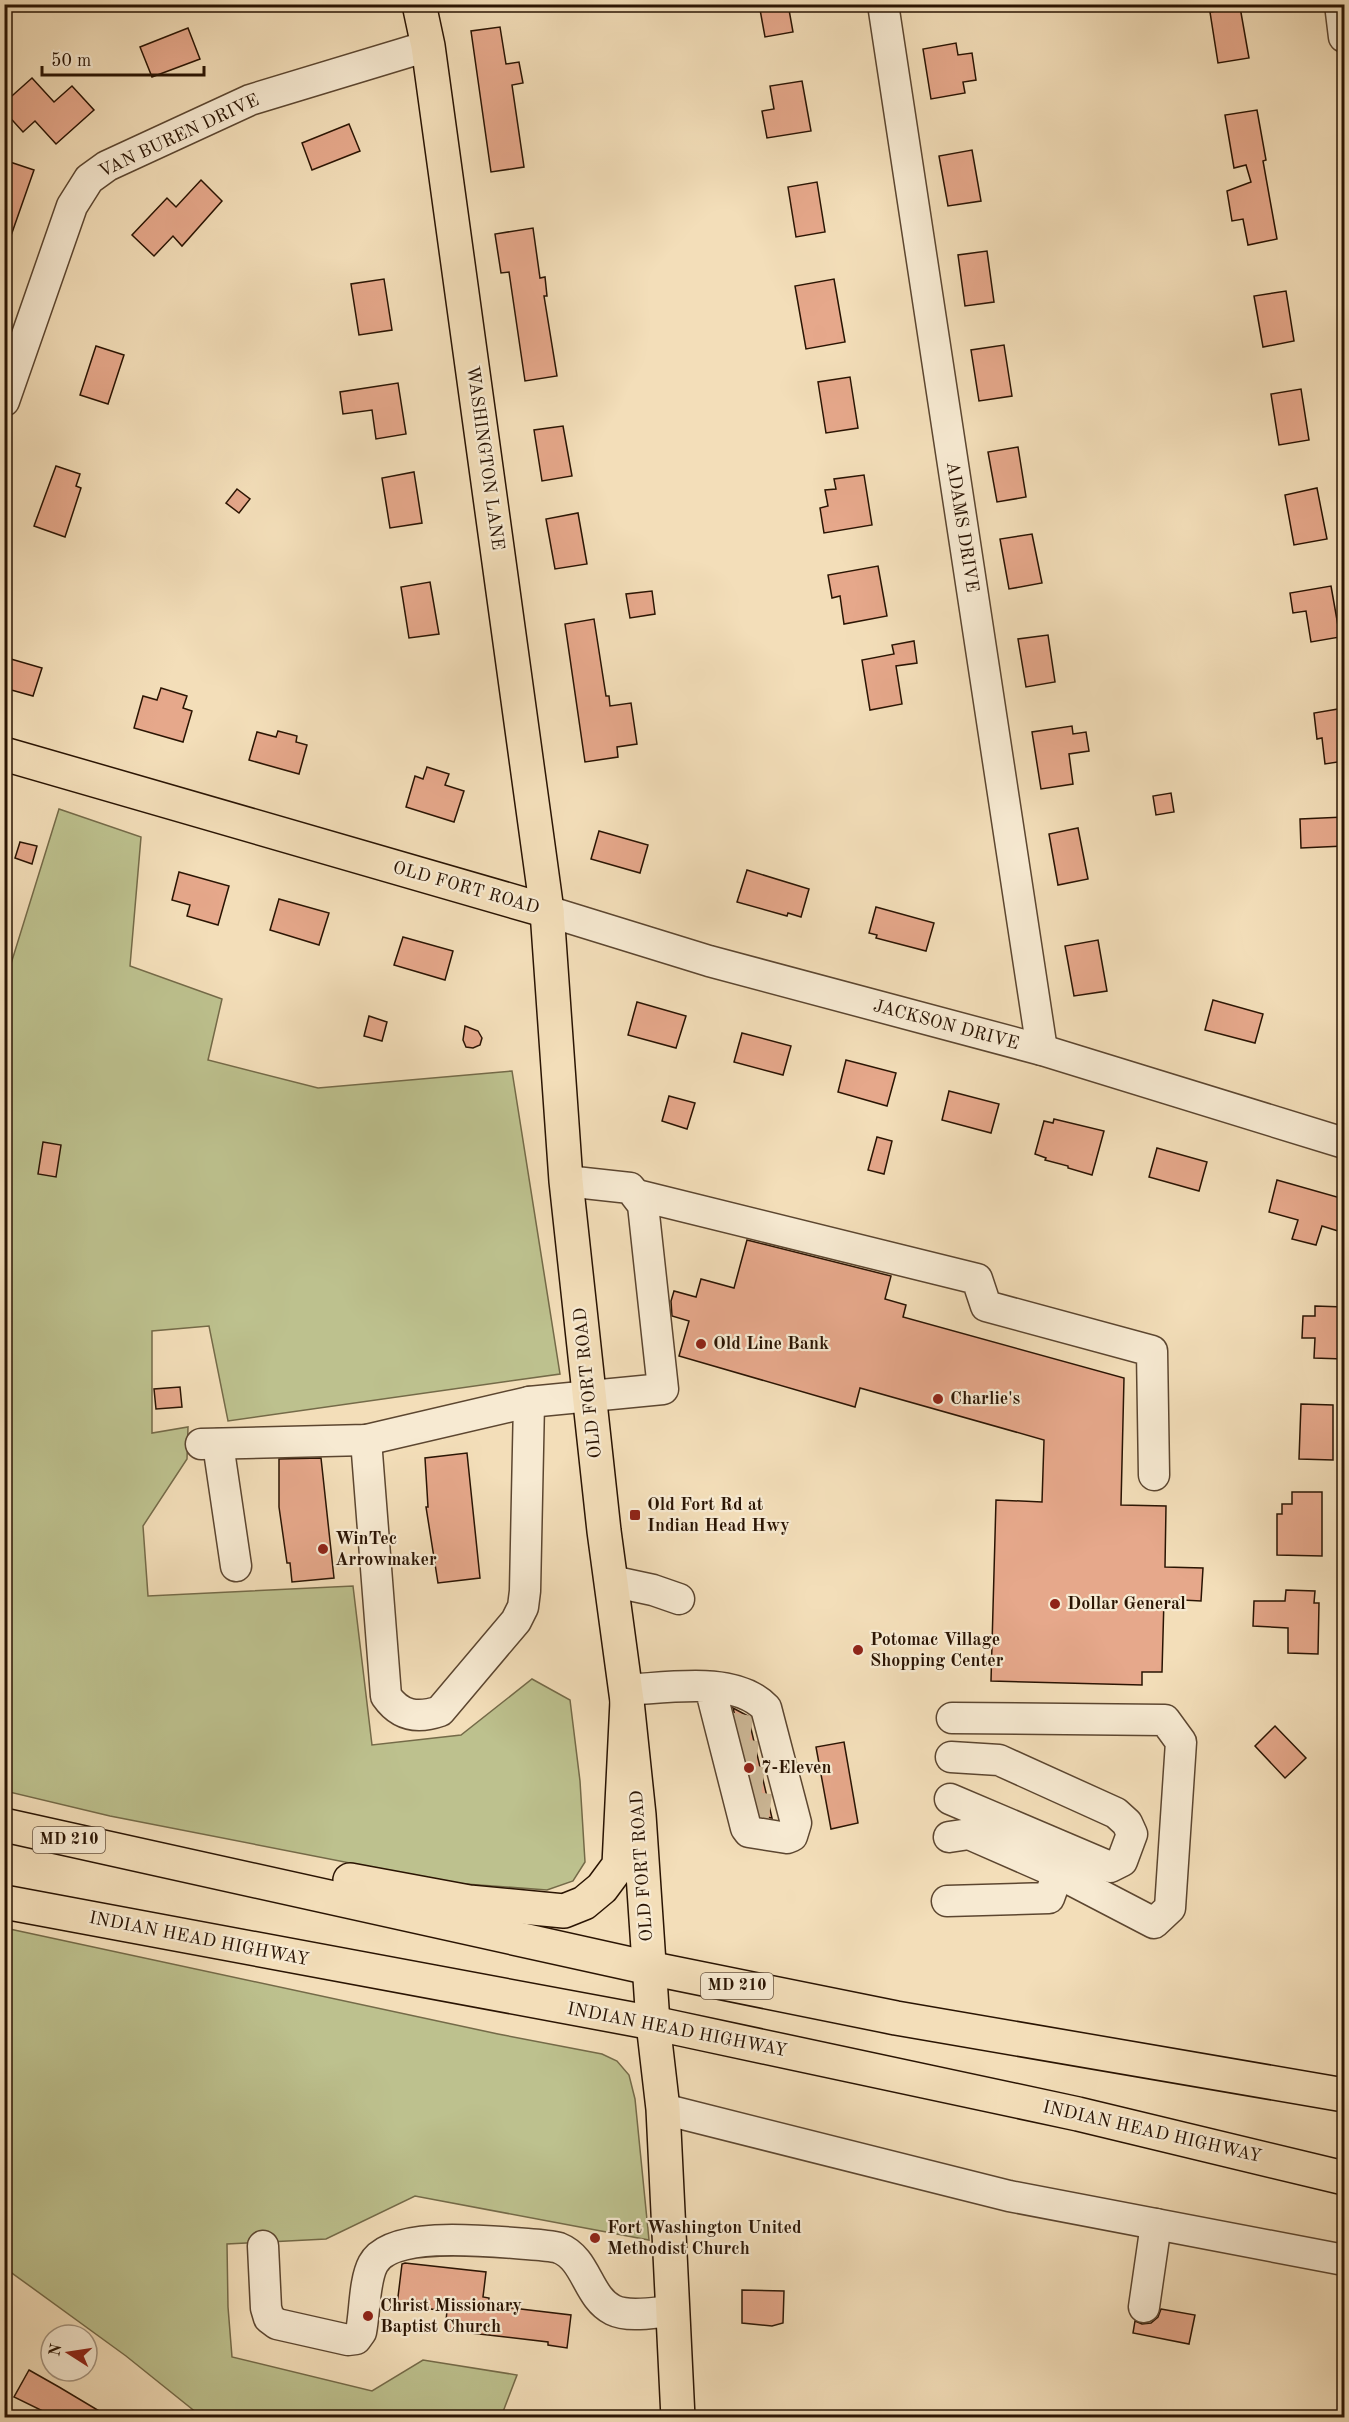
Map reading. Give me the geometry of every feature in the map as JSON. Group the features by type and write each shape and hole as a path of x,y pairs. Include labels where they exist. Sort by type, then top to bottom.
{"main road":[{"name":"WASHINGTON LANE","path":"419,4 428,46 547,911"},
{"name":"OLD FORT ROAD","path":"4,754 547,911 566,1181 639,1815 653,2023 663,2109 678,2418"},
{"path":"133,1854 320,1874 469,1902 564,1911 584,1903 602,1888 619,1865 626,1695"},
{"name":"MD 210","path":"4,1825 649,1968 896,2018 1344,2095"},
{"name":"INDIAN HEAD HIGHWAY","path":"4,1902 653,2023 1078,2114 1344,2178"}],"street":[{"name":"ADAMS DRIVE","path":"883,4 1042,1050"},
{"path":"1340,4 1344,37"},
{"name":"VAN BUREN DRIVE","path":"4,401 72,206 89,180 107,166 250,100 428,46"},
{"name":"JACKSON DRIVE","path":"547,911 709,962 1042,1050 1344,1143"},
{"path":"236,1566 209,1444 366,1440 529,1402 590,1398 663,1389 643,1205 638,1195 630,1188 566,1181"},
{"path":"638,1195 977,1279 986,1306 1152,1351 1154,1475"},
{"path":"366,1440 386,1696 393,1707 403,1714 429,1715 440,1711 516,1621 523,1607 527,1560 529,1402"},
{"path":"611,1581 653,1590 679,1599"},
{"path":"626,1695 710,1686 745,1694 760,1701 766,1708 752,1769 710,1686"},
{"path":"949,1837 969,1834 1058,1873 1154,1923 1170,1908 1181,1742 1165,1720 952,1718"},
{"path":"950,1799 1110,1867 1122,1861 1132,1834 1127,1823 1116,1813 999,1760 951,1756"},
{"path":"947,1901 1049,1898 1058,1873"},
{"path":"663,2109 1009,2196 1344,2260"},
{"path":"1144,2307 1156,2224"},
{"path":"263,2247 266,2308 269,2318 277,2324 348,2340 356,2339 361,2332 373,2263 382,2253 401,2244 427,2239 559,2248 573,2257 599,2299 614,2310 634,2313 673,2311"}],"green space":[{"path":"59,809 141,837 130,966 222,999 208,1060 318,1088 512,1071 560,1374 228,1421 209,1326 152,1331 152,1433 188,1427 187,1459 143,1526 148,1596 353,1586 372,1745 461,1735 532,1679 570,1700 580,1781 585,1862 573,1881 547,1890 452,1883 110,1816 5,1791 5,983"},
{"path":"5,1928 498,2034 602,2054 617,2061 629,2075 635,2099 649,2240 415,2196 326,2239 227,2244 232,2357 372,2391 423,2360 517,2375 501,2417 202,2417 99,2336 99,2323 81,2323 5,2268"}],"building":[{"path":"759,4 788,4 793,32 765,37"},
{"path":"1240,7 1249,58 1218,63 1210,12"},
{"path":"500,27 506,64 519,62 523,83 512,85 524,167 491,172 471,31"},
{"path":"188,28 200,59 152,77 140,47"},
{"path":"956,43 958,55 972,53 976,80 963,82 965,93 931,99 923,49"},
{"path":"32,78 54,102 72,86 94,110 56,144 35,121 23,132 4,111 4,103"},
{"path":"802,81 811,131 767,138 762,111 774,109 770,86"},
{"path":"1257,110 1266,160 1263,161 1277,239 1248,245 1243,219 1232,221 1227,191 1251,182 1246,165 1234,168 1225,115"},
{"path":"349,124 360,151 312,170 302,143"},
{"path":"972,150 981,201 948,206 939,156"},
{"path":"4,160 34,170 7,247 4,246"},
{"path":"201,180 222,201 182,246 173,236 154,256 132,235 167,198 176,207"},
{"path":"817,182 825,232 796,237 788,187"},
{"path":"533,228 540,278 545,277 547,296 544,296 557,376 525,381 509,272 501,273 495,234"},
{"path":"987,251 994,302 965,306 958,255"},
{"path":"384,279 392,330 359,335 351,284"},
{"path":"834,279 845,342 806,349 795,286"},
{"path":"1286,291 1294,341 1263,347 1254,296"},
{"path":"1004,345 1012,396 979,401 971,350"},
{"path":"96,346 124,355 108,404 80,395"},
{"path":"850,377 858,428 826,433 818,382"},
{"path":"398,383 406,434 376,439 372,410 343,414 340,392"},
{"path":"1301,389 1309,440 1279,445 1271,394"},
{"path":"563,426 572,476 542,481 534,430"},
{"path":"1018,447 1026,497 997,502 988,452"},
{"path":"56,466 80,474 76,486 81,488 65,537 34,526"},
{"path":"414,472 422,523 390,528 382,478"},
{"path":"864,475 872,525 824,533 820,508 828,506 825,490 836,489 834,479"},
{"path":"1317,488 1327,539 1294,545 1285,495"},
{"path":"237,489 250,499 239,513 226,503"},
{"path":"578,513 587,564 555,569 546,519"},
{"path":"1032,534 1042,583 1009,589 1000,539"},
{"path":"878,566 887,616 844,624 840,596 832,598 828,575"},
{"path":"430,582 439,634 409,638 401,587"},
{"path":"1331,586 1340,637 1311,642 1306,611 1293,613 1290,593"},
{"path":"652,591 655,614 630,618 626,594"},
{"path":"594,619 606,696 609,696 610,706 631,703 637,744 617,747 618,757 585,762 565,624"},
{"path":"1048,635 1055,682 1026,687 1018,639"},
{"path":"914,641 917,663 896,666 902,704 870,710 862,660 894,654 892,645"},
{"path":"4,657 42,668 33,696 4,688"},
{"path":"161,688 187,696 183,708 192,711 183,742 134,728 143,696 157,700"},
{"path":"1344,708 1344,761 1325,764 1322,738 1317,739 1314,713"},
{"path":"1072,726 1073,734 1086,732 1089,751 1069,754 1073,784 1041,789 1032,732"},
{"path":"278,731 297,736 296,742 307,745 299,774 249,760 257,732 276,737"},
{"path":"427,767 449,774 445,785 464,791 454,822 406,807 415,776 423,779"},
{"path":"1171,793 1174,812 1156,815 1153,796"},
{"path":"1344,817 1344,846 1301,848 1300,819"},
{"path":"1078,828 1088,879 1058,885 1049,834"},
{"path":"599,831 648,845 640,873 591,859"},
{"path":"20,842 37,846 32,864 15,858"},
{"path":"747,870 809,889 801,917 788,913 787,916 737,902"},
{"path":"179,872 229,886 218,925 187,916 190,905 172,900"},
{"path":"279,899 329,913 319,945 270,930"},
{"path":"876,907 934,923 926,951 876,938 877,935 869,933"},
{"path":"403,937 453,951 445,980 394,965"},
{"path":"1098,940 1107,991 1074,996 1065,946"},
{"path":"1213,1000 1263,1014 1255,1043 1205,1030"},
{"path":"637,1002 686,1016 676,1048 628,1035"},
{"path":"369,1016 387,1022 382,1041 364,1036"},
{"path":"465,1026 478,1031 482,1038 480,1045 473,1048 466,1047 463,1040"},
{"path":"742,1033 791,1046 783,1075 734,1062"},
{"path":"846,1060 896,1073 887,1106 838,1092"},
{"path":"949,1091 999,1104 991,1133 942,1120"},
{"path":"669,1096 695,1103 687,1129 662,1121"},
{"path":"1054,1119 1104,1131 1092,1175 1045,1160 1046,1158 1035,1154 1044,1121 1053,1123"},
{"path":"877,1137 892,1141 884,1174 868,1170"},
{"path":"43,1142 61,1145 56,1177 38,1174"},
{"path":"1157,1148 1207,1162 1199,1191 1149,1177"},
{"path":"1277,1180 1344,1199 1338,1231 1322,1226 1316,1245 1292,1239 1298,1220 1269,1212"},
{"path":"747,1240 891,1276 885,1299 906,1305 903,1317 1124,1378 1121,1505 1166,1506 1165,1567 1203,1568 1201,1601 1164,1599 1162,1672 1142,1672 1142,1685 991,1681 996,1500 1042,1502 1044,1440 860,1388 855,1407 679,1356 689,1321 672,1316 671,1301 674,1291 696,1297 701,1279 734,1288"},
{"path":"1315,1306 1344,1307 1343,1359 1314,1358 1315,1338 1302,1338 1303,1316 1315,1316"},
{"path":"180,1387 182,1407 156,1409 154,1389"},
{"path":"1301,1404 1333,1405 1333,1460 1299,1459"},
{"path":"467,1453 480,1578 438,1583 426,1507 428,1507 425,1458"},
{"path":"321,1458 334,1578 292,1582 279,1507 279,1459"},
{"path":"1292,1492 1322,1492 1322,1556 1277,1555 1277,1514 1282,1514 1282,1504 1292,1504"},
{"path":"1286,1590 1315,1591 1314,1603 1319,1603 1318,1654 1288,1653 1288,1628 1253,1626 1254,1601 1285,1601"},
{"path":"733,1708 748,1716 772,1818 761,1816"},
{"path":"1275,1726 1306,1758 1285,1778 1255,1746"},
{"path":"844,1742 858,1823 831,1829 816,1747"},
{"path":"402,2264 486,2272 483,2297 489,2298 488,2305 571,2315 567,2348 548,2345 548,2342 445,2330 447,2311 397,2305"},
{"path":"742,2290 784,2291 783,2323 772,2326 742,2323"},
{"path":"1161,2309 1195,2315 1189,2344 1133,2333 1135,2321 1142,2324 1151,2323 1158,2317"},
{"path":"29,2370 39,2376 39,2383 52,2383 111,2418 57,2418 14,2397"}],"tunnel":[{"path":"728,1727 751,1731"},
{"path":"734,1753 757,1756"},
{"path":"740,1779 763,1782"},
{"path":"747,1806 770,1809"}],"place":[{"name":"Old Line Bank","path":"701,1344"},
{"name":"Charlie's","path":"938,1399"},
{"name":"Old Fort Rd at Indian Head Hwy","path":"635,1515"},
{"name":"WinTec Arrowmaker","path":"323,1549"},
{"name":"Dollar General","path":"1055,1604"},
{"name":"Potomac Village Shopping Center","path":"858,1650"},
{"name":"7-Eleven","path":"749,1768"},
{"name":"Fort Washington United Methodist Church","path":"595,2238"},
{"name":"Christ Missionary Baptist Church","path":"368,2316"}]}
